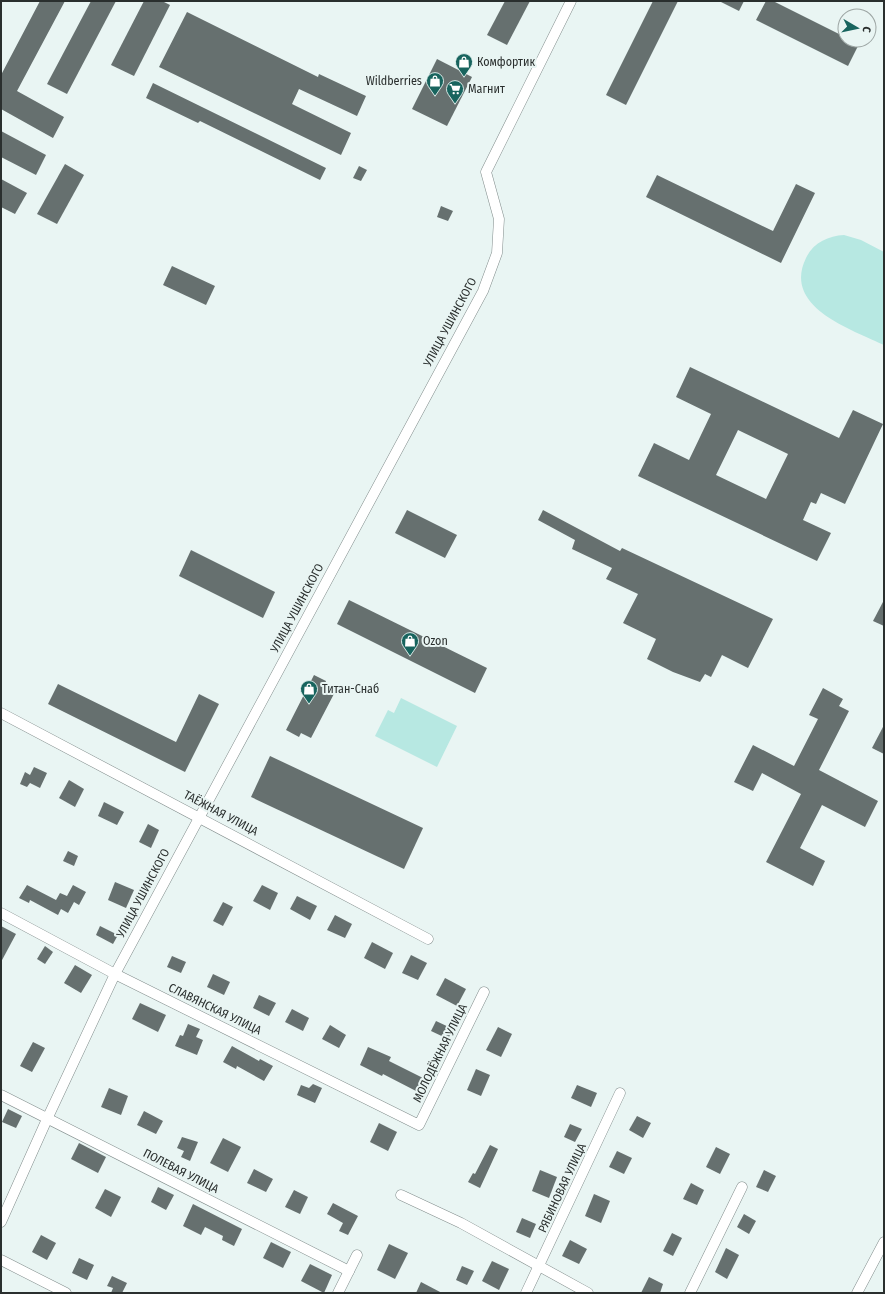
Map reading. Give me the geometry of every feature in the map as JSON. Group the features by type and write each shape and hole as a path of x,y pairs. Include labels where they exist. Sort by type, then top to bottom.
{"street":[{"name":"УЛИЦА УШИНСКОГО","path":"1,1222 115,974 483,291 497,253 499,219 486,172 571,1"},
{"name":"ТАЁЖНАЯ УЛИЦА","path":"1,713 199,816 428,939"},
{"name":"СЛАВЯНСКАЯ УЛИЦА","path":"1,913 115,974 419,1125"},
{"name":"МОЛОДЁЖНАЯ УЛИЦА","path":"419,1125 484,992"},
{"name":"РЯБИНОВАЯ УЛИЦА","path":"526,1293 540,1267 620,1093"},
{"name":"ПОЛЕВАЯ УЛИЦА","path":"1,1095 48,1117 349,1271"},
{"path":"690,1293 742,1187"},
{"path":"401,1195 461,1223 588,1293"},
{"path":"857,1293 884,1242"},
{"path":"338,1293 357,1255"},
{"path":"1,1260 66,1293"}],"shaded area":[{"path":"844,235 861,240 884,252 884,345 855,332 824,314 811,303 803,290 801,275 809,253 822,241 832,237"},
{"path":"401,698 457,726 437,767 375,736 388,710 394,713"}],"building":[{"path":"40,1 65,1 17,91 64,117 53,138 1,109 1,75"},
{"path":"91,1 116,1 67,94 47,84"},
{"path":"144,1 162,1 170,5 134,76 111,65"},
{"path":"505,1 530,1 507,45 487,35"},
{"path":"653,1 678,1 626,105 606,95"},
{"path":"719,1 744,1 739,11"},
{"path":"766,1 773,1 837,33 837,48 857,48 848,66 756,20"},
{"path":"187,12 318,77 319,74 366,96 357,116 299,89 292,104 351,133 341,155 159,67"},
{"path":"437,59 472,77 447,126 412,109"},
{"path":"153,83 326,168 320,180 200,121 198,123 146,98"},
{"path":"1,131 46,155 36,175 1,157"},
{"path":"65,164 84,175 57,224 37,214"},
{"path":"359,166 367,170 361,181 353,178"},
{"path":"657,175 773,231 796,184 815,193 781,263 646,197"},
{"path":"1,179 27,193 15,214 1,207"},
{"path":"441,206 453,211 448,221 437,217"},
{"path":"172,266 215,286 206,305 163,285"},
{"path":"690,367 839,438 853,410 883,424 845,504 821,493 816,504 811,502 803,520 831,533 817,561 638,476 654,443 689,460 711,414 676,397","holes":["738,430 788,454 766,499 716,475"]},
{"path":"407,510 457,535 445,558 395,533"},
{"path":"543,510 620,551 622,548 773,619 748,668 722,655 711,677 705,674 700,682 673,672 647,659 656,639 623,623 638,594 606,579 612,568 572,549 575,540 538,520"},
{"path":"191,550 275,592 263,618 179,576"},
{"path":"349,600 487,668 475,693 337,624"},
{"path":"884,600 884,626 873,621"},
{"path":"314,675 326,681 325,684 336,690 311,738 301,733 299,737 286,730"},
{"path":"58,684 176,742 199,694 219,704 185,772 48,704"},
{"path":"823,688 843,699 839,706 849,711 819,770 878,801 865,827 822,805 800,848 825,861 813,886 766,862 801,794 762,773 753,791 734,782 753,745 794,766 818,719 809,715"},
{"path":"884,725 884,754 872,748"},
{"path":"270,756 423,828 404,869 251,797"},
{"path":"34,767 47,773 40,788 30,783 27,787 20,784 25,772 30,775"},
{"path":"69,780 84,789 75,807 59,798"},
{"path":"104,802 124,812 117,825 98,816"},
{"path":"148,824 159,830 151,848 139,842"},
{"path":"68,851 78,856 74,866 63,861"},
{"path":"115,882 134,890 126,908 108,900"},
{"path":"27,885 56,900 60,893 67,896 73,885 86,892 79,905 74,902 68,913 61,909 58,915 30,900 29,903 19,898"},
{"path":"262,885 278,893 270,910 253,901"},
{"path":"297,896 317,906 310,920 290,909"},
{"path":"223,902 233,907 223,926 213,921"},
{"path":"335,915 352,924 345,938 327,930"},
{"path":"1,926 16,934 1,962"},
{"path":"100,926 118,935 113,944 96,935"},
{"path":"372,942 393,953 385,969 364,958"},
{"path":"45,946 53,952 45,964 37,959"},
{"path":"411,955 427,963 418,980 402,973"},
{"path":"172,956 186,962 181,973 167,967"},
{"path":"75,965 92,975 81,993 64,983"},
{"path":"213,974 230,982 224,995 207,987"},
{"path":"445,978 466,989 457,1006 436,995"},
{"path":"259,995 276,1003 269,1016 253,1008"},
{"path":"140,1003 166,1015 158,1032 132,1019"},
{"path":"292,1009 309,1018 303,1031 285,1022"},
{"path":"436,1021 453,1029 448,1039 431,1031"},
{"path":"188,1024 200,1029 196,1037 203,1040 197,1055 175,1046 180,1035 183,1036"},
{"path":"330,1025 346,1035 339,1048 322,1039"},
{"path":"498,1027 512,1034 501,1057 486,1050"},
{"path":"33,1042 45,1048 32,1072 20,1066"},
{"path":"232,1046 259,1061 260,1059 273,1066 264,1081 237,1066 236,1069 223,1062"},
{"path":"368,1047 391,1057 389,1061 423,1078 416,1091 383,1074 382,1076 360,1065"},
{"path":"476,1069 490,1075 481,1096 467,1090"},
{"path":"313,1084 322,1088 315,1103 297,1095 301,1085 309,1088"},
{"path":"577,1085 597,1093 591,1107 571,1098"},
{"path":"109,1088 128,1096 121,1115 101,1107"},
{"path":"8,1109 22,1116 16,1128 2,1122"},
{"path":"144,1111 163,1121 156,1134 137,1125"},
{"path":"637,1116 651,1123 643,1138 629,1130"},
{"path":"379,1123 397,1132 388,1151 370,1142"},
{"path":"570,1124 582,1129 575,1142 564,1137"},
{"path":"182,1137 198,1142 190,1161 181,1157 184,1151 177,1148"},
{"path":"223,1138 241,1147 228,1172 210,1163"},
{"path":"79,1143 106,1157 98,1173 71,1159"},
{"path":"490,1145 498,1149 480,1188 468,1182 473,1173 475,1174"},
{"path":"716,1147 730,1154 720,1174 706,1167"},
{"path":"617,1151 632,1158 624,1174 609,1167"},
{"path":"254,1169 273,1179 266,1192 247,1183"},
{"path":"540,1170 557,1177 549,1198 532,1191"},
{"path":"764,1170 776,1176 768,1192 756,1187"},
{"path":"691,1183 704,1190 697,1205 683,1199"},
{"path":"158,1187 174,1195 166,1210 151,1202"},
{"path":"105,1189 121,1197 111,1217 95,1208"},
{"path":"294,1190 308,1197 300,1214 285,1207"},
{"path":"594,1194 610,1201 601,1223 585,1216"},
{"path":"333,1203 358,1216 348,1235 339,1231 343,1223 327,1214"},
{"path":"193,1204 242,1229 234,1246 222,1240 223,1236 205,1227 201,1235 183,1226"},
{"path":"744,1214 756,1221 749,1234 737,1227"},
{"path":"522,1218 536,1224 530,1238 516,1232"},
{"path":"672,1233 682,1238 673,1256 663,1251"},
{"path":"41,1235 56,1243 47,1260 32,1252"},
{"path":"570,1240 587,1249 579,1264 562,1256"},
{"path":"271,1242 291,1252 283,1268 263,1258"},
{"path":"389,1244 408,1253 395,1279 377,1270"},
{"path":"726,1248 739,1255 727,1279 715,1272"},
{"path":"79,1258 94,1265 87,1280 72,1273"},
{"path":"492,1261 509,1269 499,1290 482,1281"},
{"path":"310,1264 332,1275 324,1293 301,1281"},
{"path":"462,1266 474,1271 467,1285 456,1280"},
{"path":"112,1276 127,1283 122,1293 111,1293 113,1288 107,1286"},
{"path":"649,1277 663,1284 660,1293 641,1293"},
{"path":"421,1282 442,1293 416,1293"}],"place":[{"name":"Комфортик","path":"464,77"},
{"name":"Wildberries","path":"435,96"},
{"name":"Магнит","path":"455,104"},
{"name":"Ozon","path":"410,656"},
{"name":"Титан-Снаб","path":"309,704"}]}
